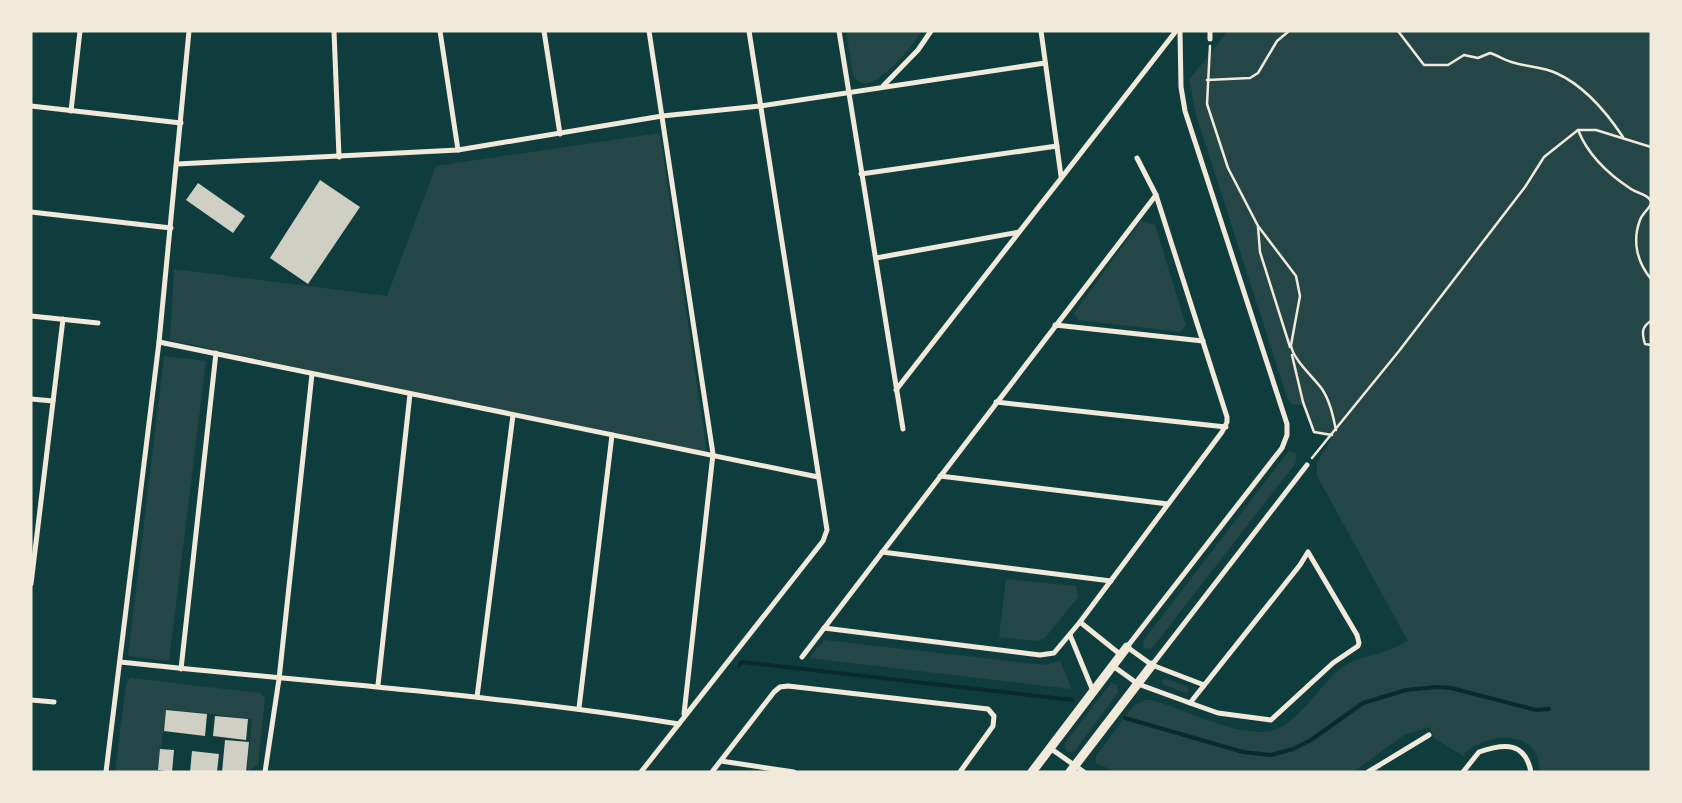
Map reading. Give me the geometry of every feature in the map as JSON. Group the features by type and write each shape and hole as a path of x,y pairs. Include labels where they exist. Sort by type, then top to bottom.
{"street":[{"path":"72,111 80,31"},
{"path":"106,772 159,342 189,31"},
{"path":"334,31 339,157"},
{"path":"440,31 458,150"},
{"path":"544,31 560,134"},
{"path":"649,31 713,454 684,716"},
{"path":"641,772 826,536 827,530 749,31"},
{"path":"839,31 896,390 904,429"},
{"path":"883,86 918,50 931,31"},
{"path":"1041,31 1061,176"},
{"path":"896,390 1061,176 1176,31"},
{"path":"1032,772 1276,455 1287,435 1283,410 1184,111 1181,87 1180,31"},
{"path":"1210,31 1210,39"},
{"path":"177,164 458,150 662,116 760,106 1045,63"},
{"path":"31,106 181,123"},
{"path":"861,174 1057,146"},
{"path":"824,628 1040,655 1054,653 1070,636 1226,427 1227,417 1156,195 1148,176 1137,158"},
{"path":"802,658 1156,195"},
{"path":"31,212 171,228"},
{"path":"876,258 1019,232"},
{"path":"31,316 98,323"},
{"path":"31,584 63,319"},
{"path":"1055,325 1203,342"},
{"path":"159,342 818,477"},
{"path":"181,669 216,353"},
{"path":"265,772 279,679 312,374"},
{"path":"378,685 410,394"},
{"path":"31,399 53,401"},
{"path":"996,402 1226,427"},
{"path":"477,696 513,415"},
{"path":"579,708 612,435"},
{"path":"1072,769 1307,465"},
{"path":"940,476 1168,504"},
{"path":"882,552 1110,581"},
{"path":"1113,666 1138,684 1218,712 1270,720 1318,675 1358,646 1359,643 1357,636 1308,552 1300,565 1190,702"},
{"path":"1080,622 1124,651 1152,665 1204,685"},
{"path":"1070,636 1094,691"},
{"path":"120,662 279,679 378,685 579,708 678,724"},
{"path":"712,772 780,687 788,686 988,710 994,716 993,726 960,772"},
{"path":"31,700 54,702"},
{"path":"1368,772 1388,758 1429,735"},
{"path":"1050,748 1072,769 1084,772"},
{"path":"1463,772 1480,752 1501,748 1519,749 1526,755 1530,772"},
{"path":"721,761 794,772"}],"path":[{"path":"1207,80 1250,78 1258,73 1277,41 1289,31"},
{"path":"1398,31 1424,65 1448,65 1464,55 1478,58 1490,53 1512,62 1539,67 1558,74 1582,90 1604,112 1624,138"},
{"path":"1210,39 1207,104 1216,133 1234,182 1258,226 1296,276 1300,296 1291,345 1292,353 1323,391 1336,430"},
{"path":"1578,130 1583,143 1606,169 1632,190 1646,195 1651,202 1641,218 1635,240 1642,267 1651,279"},
{"path":"1307,465 1525,187 1544,157 1578,130 1596,130 1651,147"},
{"path":"1258,226 1260,252 1292,353 1303,402 1314,432 1332,435"},
{"path":"1651,321 1644,328 1642,334 1645,344 1651,345"}],"shaded area":[{"path":"846,31 921,31 905,54 889,70 873,81 862,83 853,75"},
{"path":"1228,31 1651,31 1651,772 1540,772 1535,751 1526,743 1508,738 1487,741 1469,750 1463,756 1435,740 1429,727 1404,735 1353,772 1116,772 1096,763 1096,756 1134,705 1145,700 1165,704 1220,725 1249,731 1264,732 1275,730 1296,716 1341,668 1355,660 1384,652 1408,641 1317,476 1317,463 1332,438 1314,434 1302,405 1291,404 1288,400 1196,115 1189,80"},
{"path":"660,133 707,453 505,413 170,340 174,269 387,296 436,166"},
{"path":"1141,221 1155,225 1186,325 1180,332 1078,320 1074,313"},
{"path":"164,356 206,361 169,661 128,656"},
{"path":"1288,452 1294,452 1297,455 1295,464 1153,647 1144,648 1143,641"},
{"path":"1006,579 1076,586 1078,597 1045,638 1037,641 999,637"},
{"path":"824,640 1045,665 1060,661 1072,689 809,658"},
{"path":"130,678 261,693 265,699 258,764 247,772 252,719 166,709 158,772 115,772 126,684"},
{"path":"1163,678 1188,687 1189,691 1186,693 1162,684"},
{"path":"1111,683 1117,685 1118,692 1075,751 1068,752 1065,749 1065,743"}],"building":[{"path":"320,180 360,207 308,284 270,258"},
{"path":"198,183 245,216 233,233 186,200"},
{"path":"166,710 207,714 205,736 164,731"},
{"path":"215,716 248,719 246,740 213,736"},
{"path":"225,740 249,742 246,772 222,772"},
{"path":"160,749 174,750 172,772 158,770"},
{"path":"192,751 219,754 217,772 190,772"}],"waterway":[{"path":"739,666 742,662 1072,700"},
{"path":"1125,718 1243,752 1271,755 1293,749 1311,740 1363,703 1406,690 1437,687 1451,688 1536,710 1549,709"}]}
